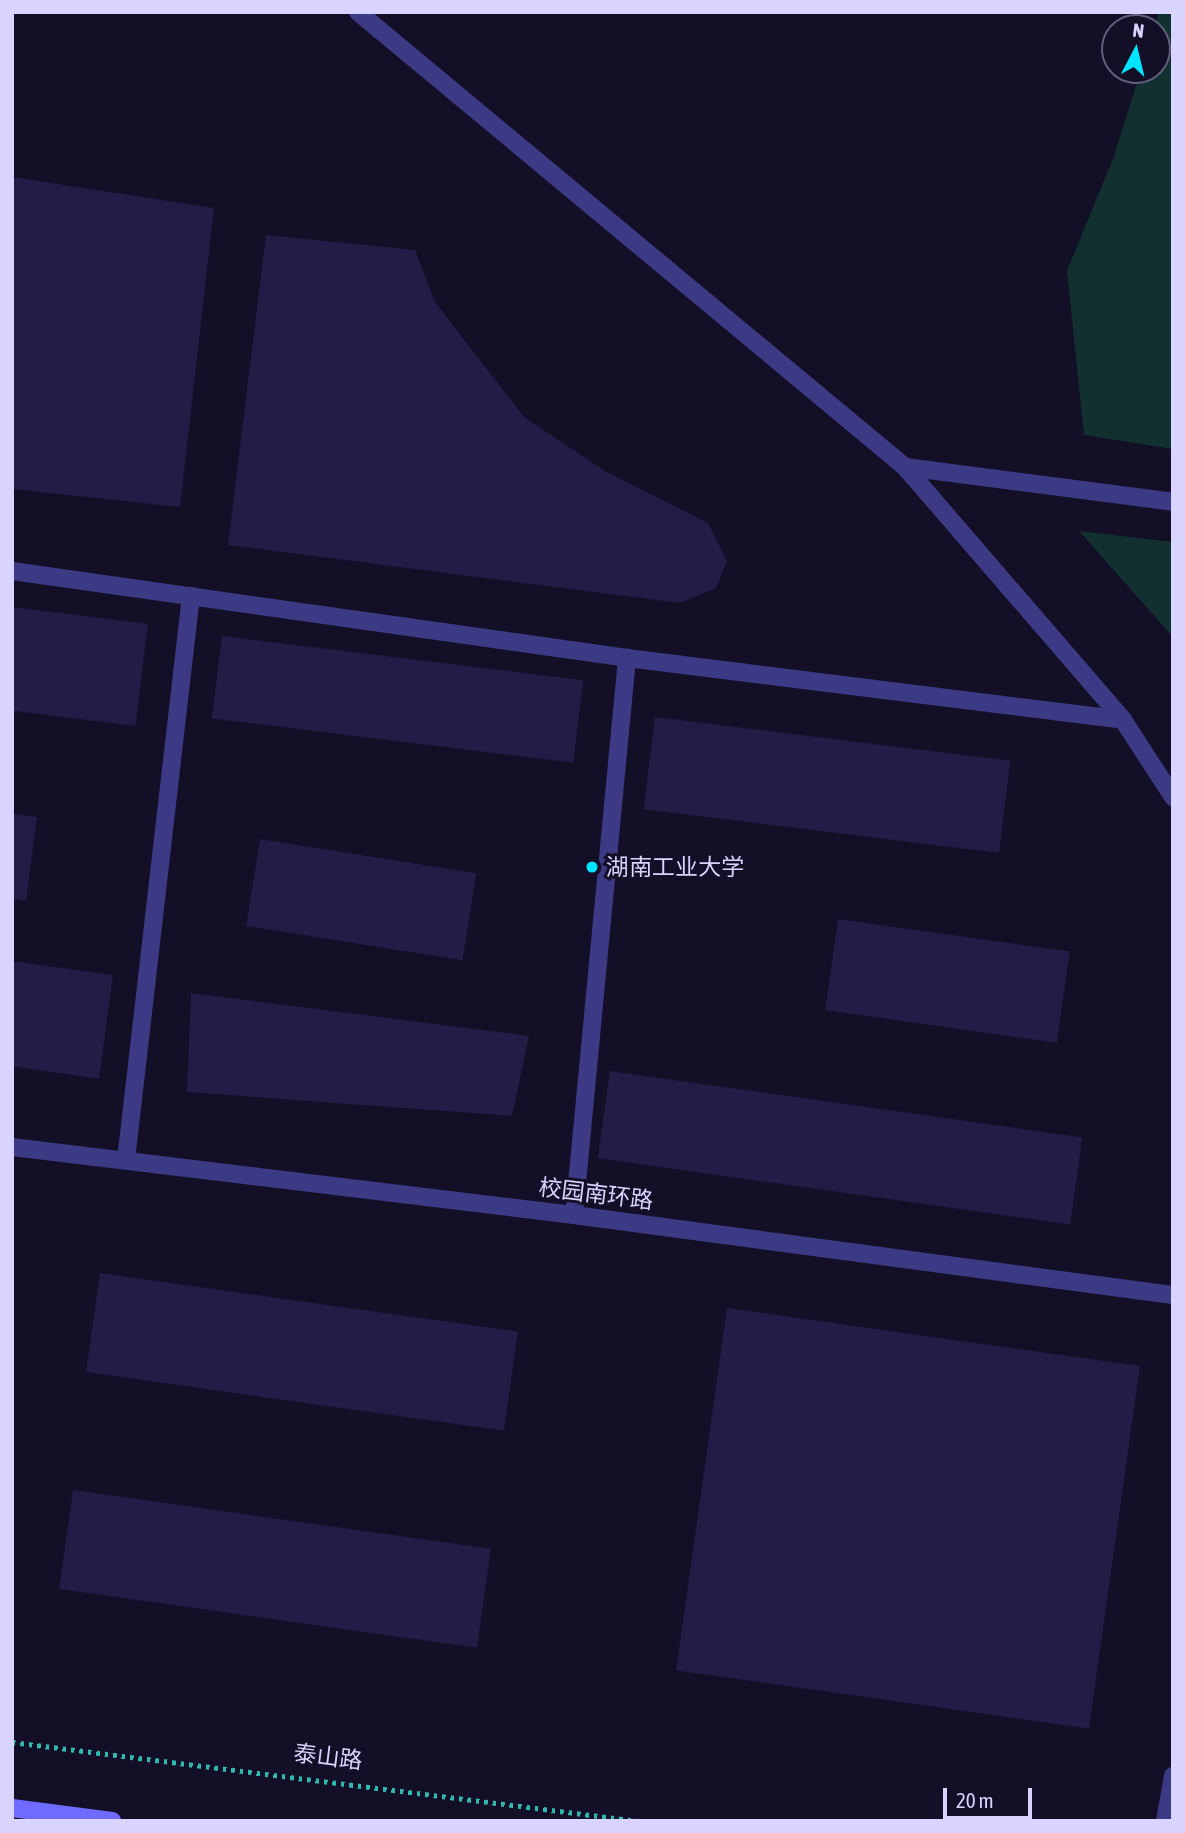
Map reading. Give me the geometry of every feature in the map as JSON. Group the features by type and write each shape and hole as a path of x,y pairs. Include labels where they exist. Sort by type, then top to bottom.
{"main road":[{"path":"12,1808 112,1821"}],"street":[{"path":"358,12 905,467 1124,720 1173,797"},
{"path":"905,467 1173,502"},
{"path":"12,571 627,658 1124,720"},
{"path":"126,1160 191,596"},
{"path":"573,1215 627,658"},
{"name":"校园南环路","path":"12,1147 573,1215 1173,1295"},
{"path":"1165,1821 1173,1776"}],"path":[{"name":"泰山路","path":"12,1742 638,1821"}],"green space":[{"path":"1173,12 1173,449 1084,435 1067,271 1114,156 1137,84 1171,84 1171,14 1158,14"},
{"path":"1079,531 1173,542 1173,637"}],"building":[{"path":"12,177 214,208 180,507 12,489"},
{"path":"266,235 415,250 435,302 524,417 605,471 708,523 727,561 716,588 680,603 228,545"},
{"path":"12,607 148,624 135,726 12,711"},
{"path":"222,636 583,680 573,763 212,718"},
{"path":"655,717 1010,761 999,853 644,809"},
{"path":"12,814 37,817 26,901 12,899"},
{"path":"260,839 476,873 463,960 246,926"},
{"path":"838,919 1070,952 1057,1043 825,1010"},
{"path":"12,961 113,975 99,1079 12,1066"},
{"path":"191,993 529,1036 512,1116 187,1092"},
{"path":"610,1071 1082,1137 1070,1225 598,1158"},
{"path":"100,1273 518,1332 504,1431 86,1372"},
{"path":"727,1308 1140,1366 1089,1728 676,1670"},
{"path":"73,1490 491,1549 477,1648 59,1589"}],"place":[{"name":"湖南工业大学","path":"592,867"}]}
